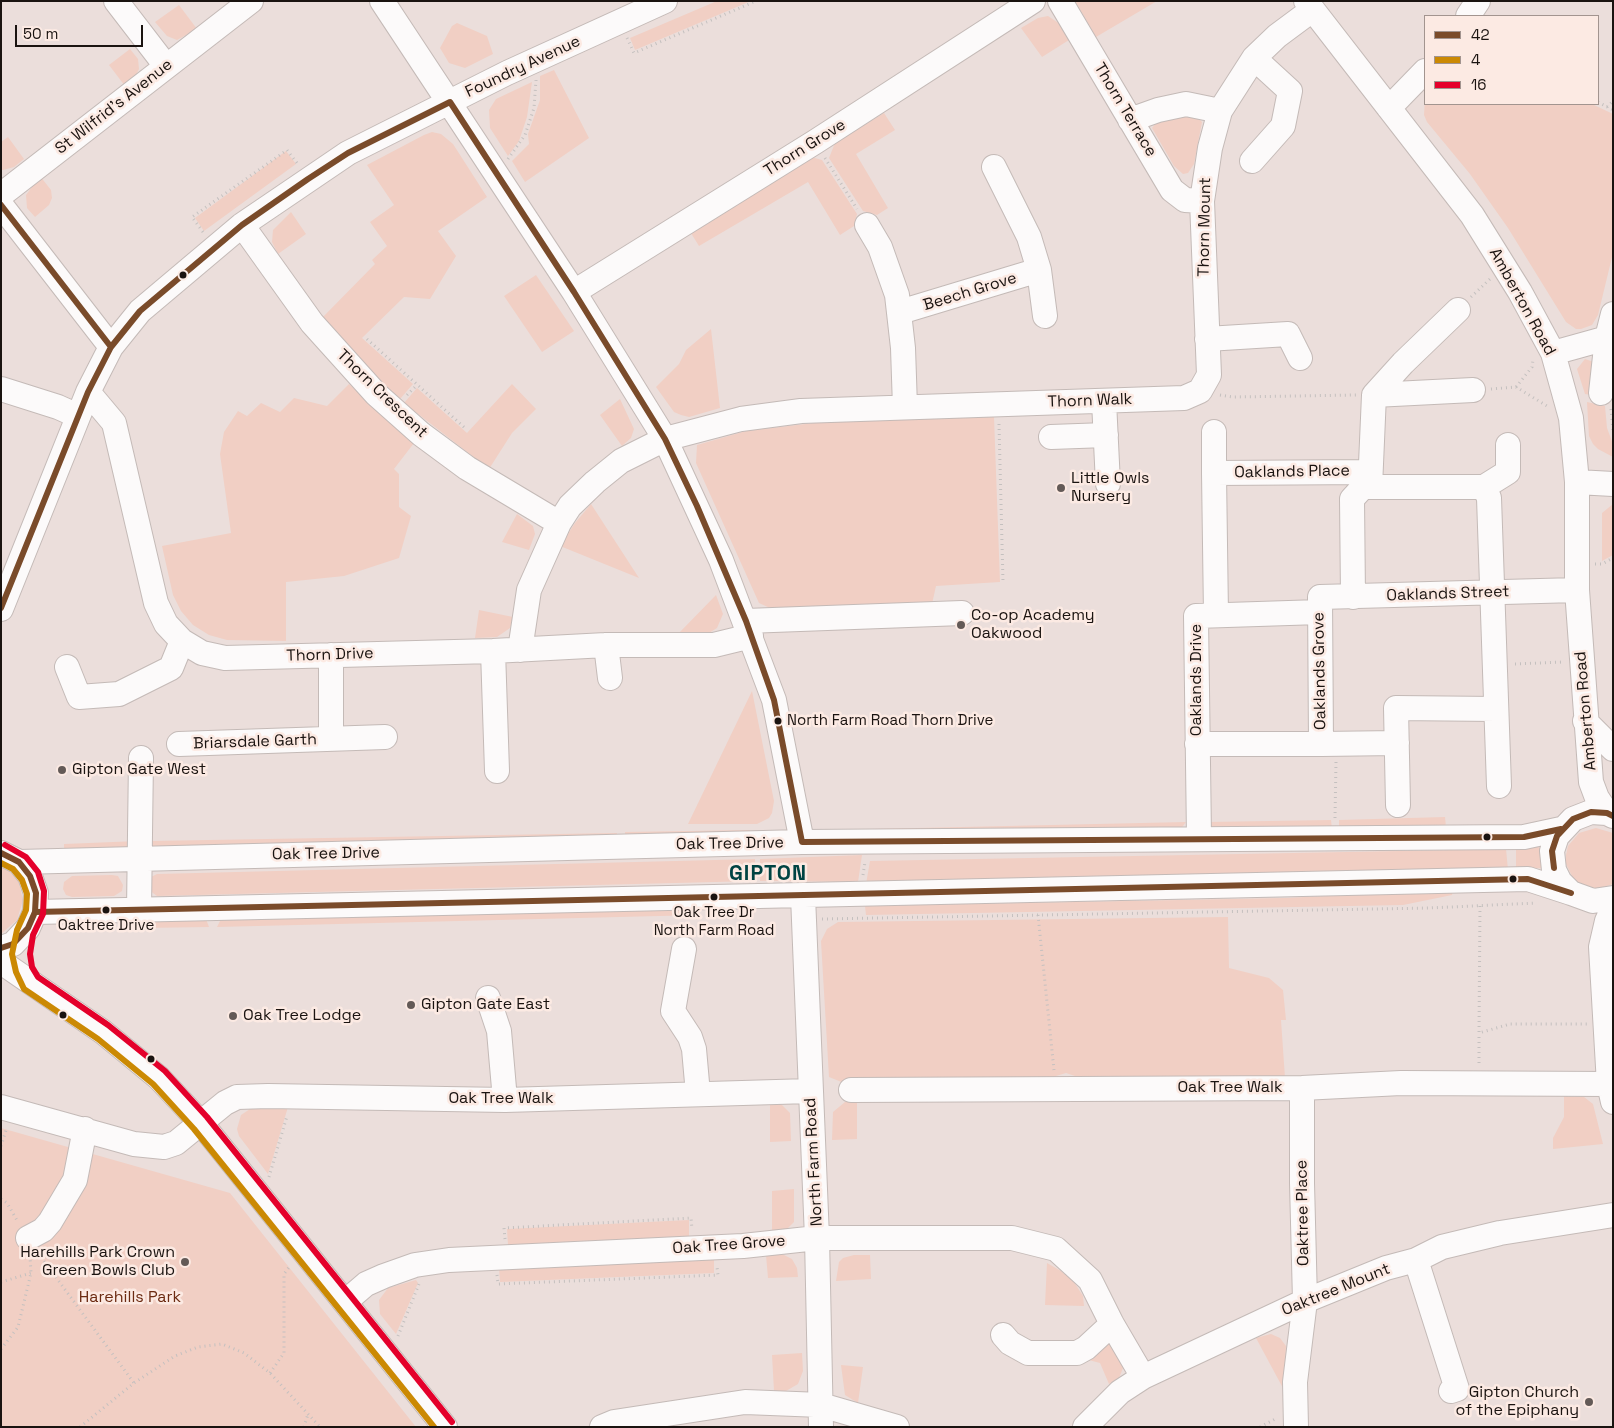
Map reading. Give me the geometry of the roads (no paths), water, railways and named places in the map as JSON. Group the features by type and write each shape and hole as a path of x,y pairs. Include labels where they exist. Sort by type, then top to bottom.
{"street":[{"path":"116,1 166,66"},
{"name":"St Wilfrid's Avenue","path":"1,195 251,1"},
{"path":"382,1 574,292 665,439 713,542 774,700 802,842"},
{"name":"Foundry Avenue","path":"1,609 88,392 111,347 140,311 242,226 348,153 530,63 665,1"},
{"name":"Thorn Grove","path":"574,292 815,142 1034,1"},
{"name":"Thorn Terrace","path":"1060,1 1172,190 1185,200 1202,201"},
{"path":"1469,15 1478,1"},
{"name":"Thorn Mount","path":"1200,391 1209,375 1202,201 1210,148 1220,111 1254,58 1309,6"},
{"name":"Amberton Road","path":"1309,6 1472,215 1504,266 1552,353 1571,418 1577,482 1577,590 1585,721 1591,782 1610,815"},
{"path":"1252,161 1283,126 1290,91 1254,58"},
{"path":"1389,108 1424,72"},
{"path":"1130,120 1158,110 1186,104 1220,111"},
{"name":"Beech Grove","path":"994,167 1020,214 1039,270 1044,316"},
{"path":"1,204 111,347"},
{"path":"867,225 880,247 892,277 900,312 905,407"},
{"name":"Thorn Crescent","path":"242,226 312,323 376,394 420,434 467,468 558,523"},
{"name":"Beech Grove","path":"900,312 1039,270"},
{"path":"1353,597 1352,499 1370,479 1374,395 1403,362 1458,310"},
{"path":"1601,393 1607,338 1613,314"},
{"path":"1207,339 1288,334 1300,358"},
{"path":"1552,353 1607,338"},
{"path":"1,389 58,407 78,416"},
{"path":"1374,395 1473,390"},
{"name":"Thorn Walk","path":"520,650 529,590 558,523 570,506 621,461 665,439 741,419 801,411 1184,398 1200,391"},
{"name":"Thorn Drive","path":"88,392 114,423 156,603 166,624 182,641 202,653 225,658 493,651 606,645 714,645 748,629 875,625 962,613"},
{"path":"1104,401 1108,484"},
{"name":"Oaklands Place","path":"1214,432 1216,615"},
{"path":"1051,437 1106,435"},
{"path":"1499,786 1489,498 1484,487 1508,472 1508,445"},
{"name":"Oaklands Place","path":"1214,473 1370,479 1484,487"},
{"path":"1577,482 1613,484"},
{"name":"Oaklands Street","path":"1320,605 1353,597 1577,590"},
{"name":"Oaklands Drive","path":"1199,837 1196,616 1320,605"},
{"name":"Oaklands Grove","path":"1320,605 1329,744"},
{"path":"68,667 79,697 119,694 171,668 182,641"},
{"path":"606,645 610,678"},
{"path":"493,651 497,771"},
{"name":"Briarsdale Garth","path":"331,655 331,739"},
{"path":"1398,805 1396,708 1496,709"},
{"path":"1585,721 1613,749"},
{"name":"Briarsdale Garth","path":"179,744 385,737"},
{"name":"Oaklands Grove","path":"1197,744 1397,743"},
{"path":"139,910 141,758"},
{"name":"Amberton Road","path":"1567,824 1585,799 1591,782"},
{"name":"Oak Tree Drive","path":"10,857 141,859 802,842 1199,837 1524,836 1567,824 1591,812 1610,815"},
{"path":"1567,824 1552,851 1554,870 1560,882 1574,895 1591,920 1601,947 1611,1093"},
{"path":"10,857 30,876 36,893 21,954 24,970 31,983"},
{"path":"1,948 13,944 30,922 139,910 804,908 1528,879 1593,901 1613,898"},
{"name":"North Farm Road","path":"804,908 817,1238 821,1416"},
{"path":"1601,947 1607,921 1613,908"},
{"path":"684,949 673,1011 690,1037 694,1049 698,1094"},
{"path":"1,962 103,1032 159,1078 201,1123 444,1427"},
{"path":"488,998 500,1032 505,1100"},
{"name":"Oak Tree Walk","path":"850,1090 1302,1088 1401,1083 1611,1093"},
{"name":"Oaktree Place","path":"1296,1427 1295,1382 1305,1301 1302,1088"},
{"name":"Oak Tree Walk","path":"1,1107 134,1144 164,1147 176,1143 225,1104 237,1097 290,1096 505,1100 810,1091"},
{"path":"28,1238 42,1230 50,1222 75,1180 85,1129"},
{"name":"Oaktree Mount","path":"1085,1427 1120,1392 1143,1377 1305,1301 1386,1268 1416,1260 1442,1247 1500,1233 1613,1215"},
{"name":"Oak Tree Grove","path":"345,1302 366,1284 415,1265 449,1260 704,1247 817,1238 1012,1238 1056,1249 1090,1280 1112,1324 1143,1377"},
{"path":"1416,1260 1457,1389 1451,1391"},
{"path":"1003,1335 1010,1343 1028,1353 1077,1353 1086,1348 1112,1324"},
{"path":"602,1427 614,1422 745,1402 897,1427"}],"place":[{"name":"Little Owls Nursery","path":"1061,488"},
{"name":"Co-op Academy Oakwood","path":"961,625"},
{"name":"North Farm Road Thorn Drive","path":"778,721"},
{"name":"Gipton Gate West","path":"62,770"},
{"name":"Oak Tree Dr North Farm Road","path":"714,897"},
{"name":"Oaktree Drive","path":"106,910"},
{"name":"Gipton Gate East","path":"411,1005"},
{"name":"Oak Tree Lodge","path":"233,1016"},
{"name":"Harehills Park Crown Green Bowls Club","path":"185,1262"},
{"name":"Gipton Church of the Epiphany","path":"1589,1402"}],"district":[{"name":"GIPTON","path":"768,874"}],"park label":[{"name":"Harehills Park","path":"130,1298"}]}
